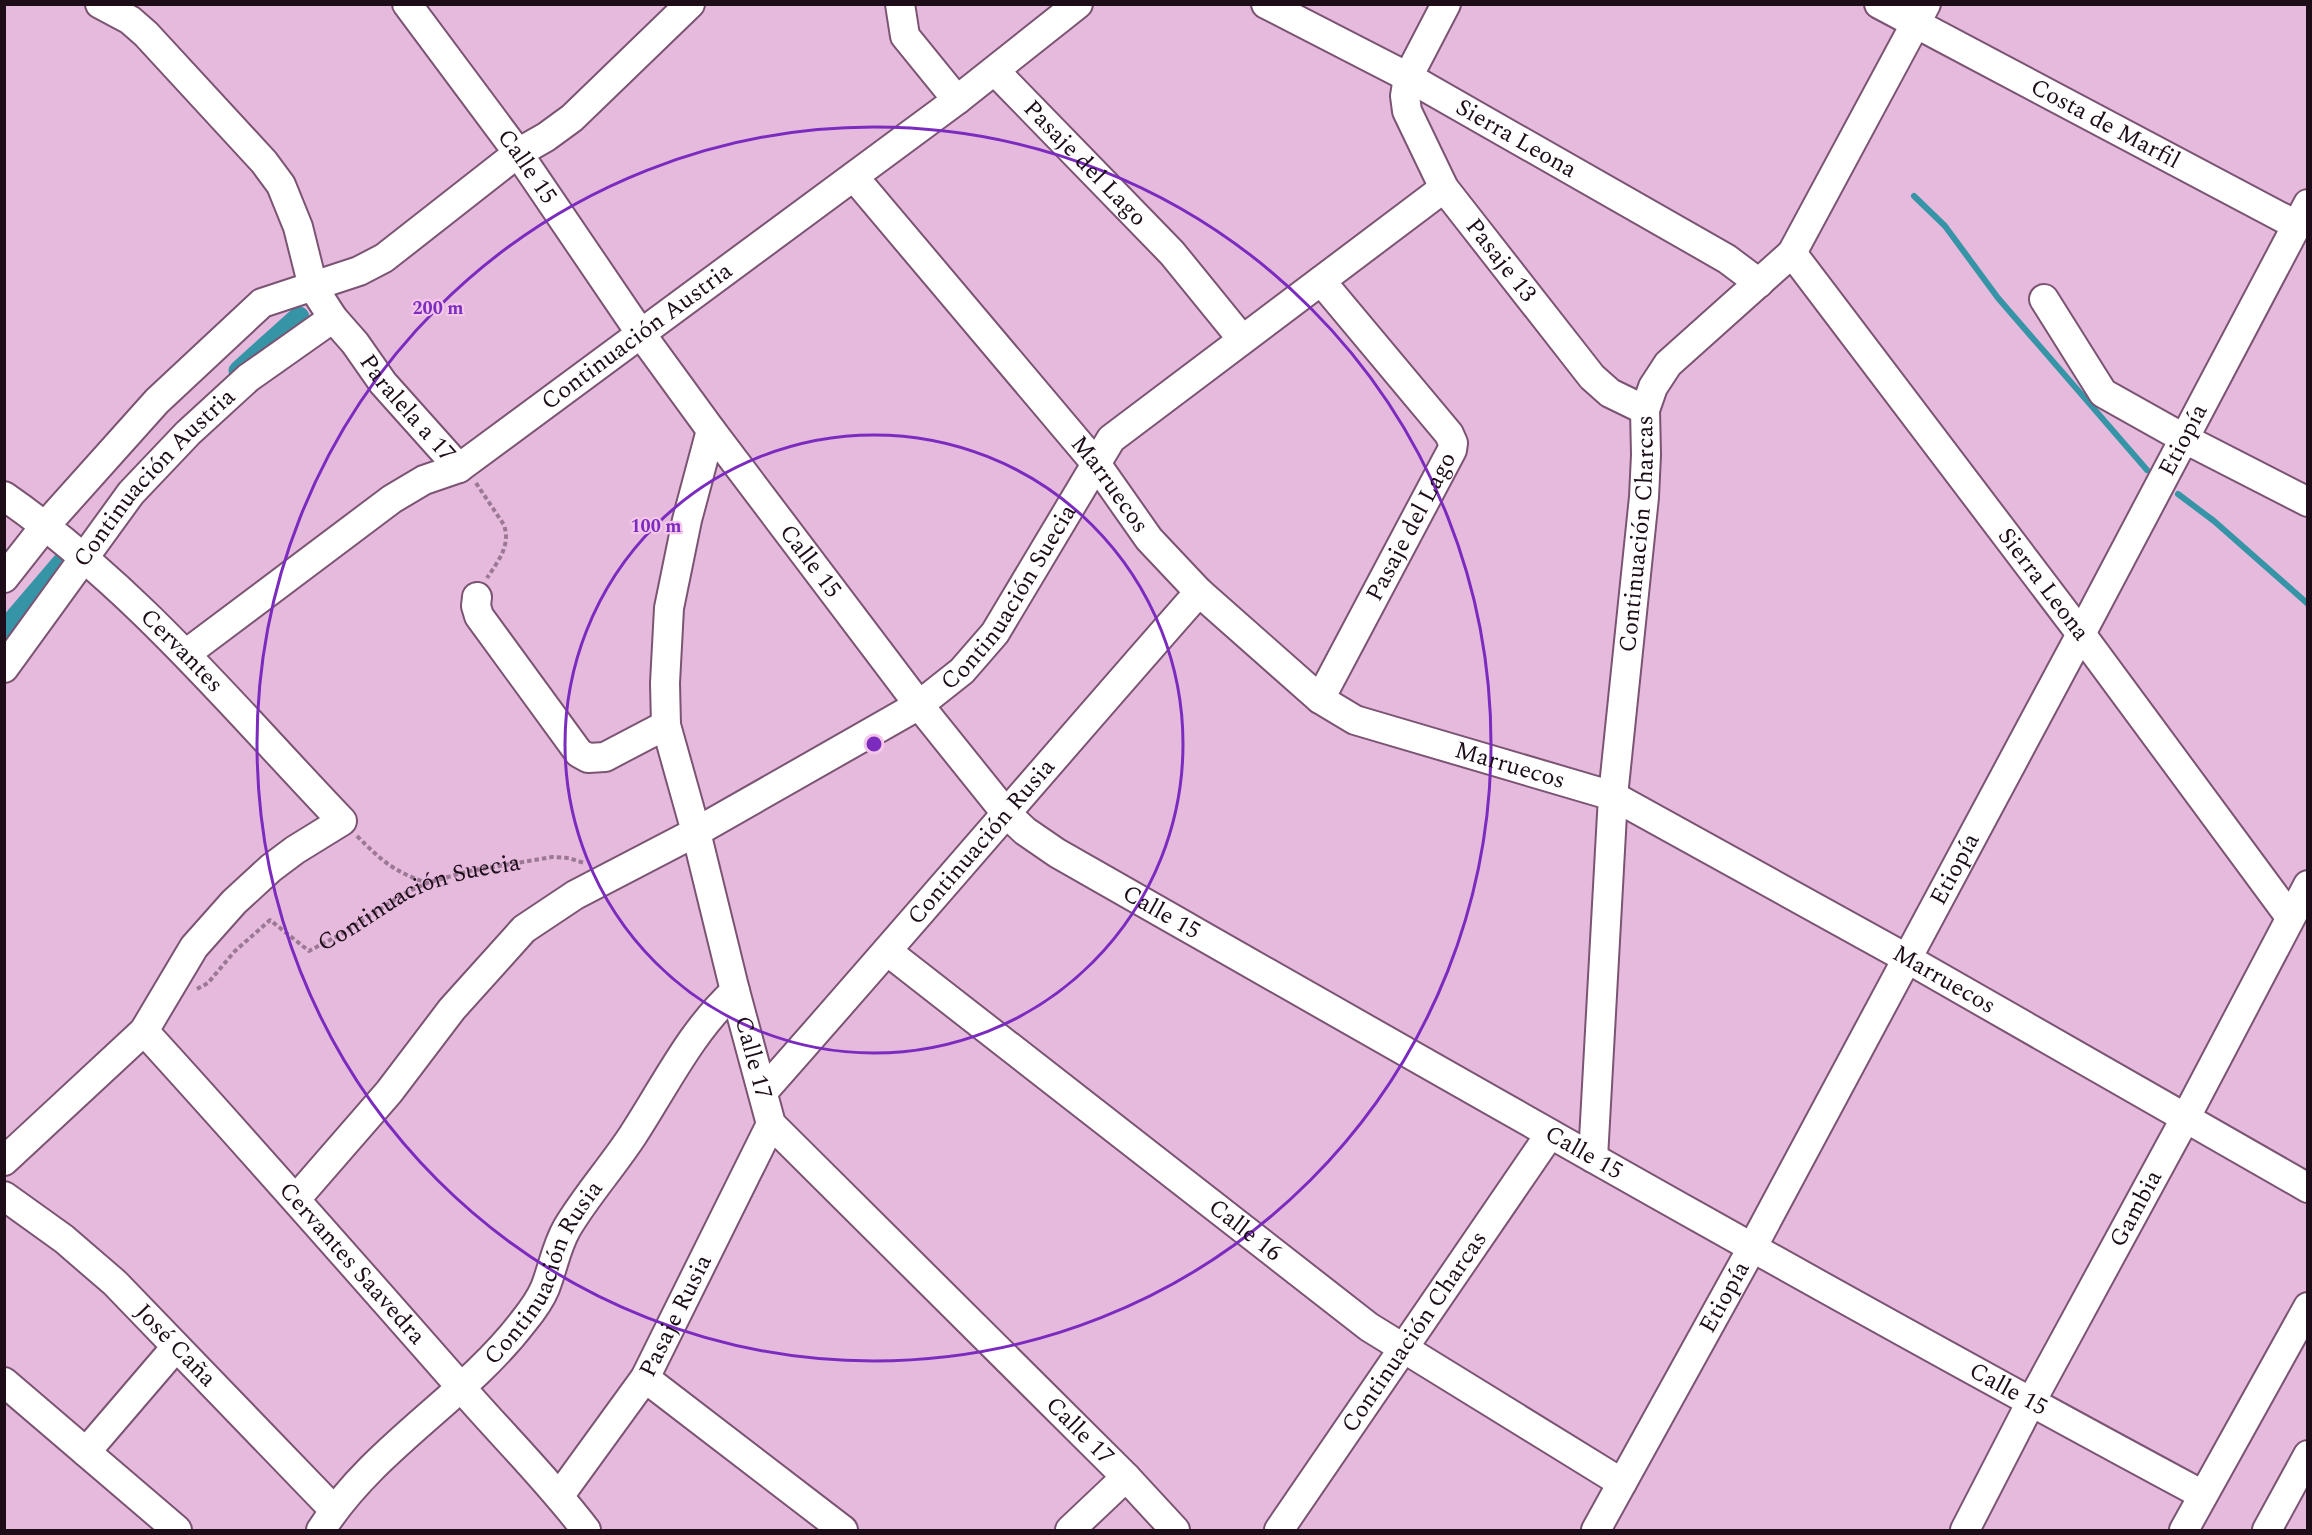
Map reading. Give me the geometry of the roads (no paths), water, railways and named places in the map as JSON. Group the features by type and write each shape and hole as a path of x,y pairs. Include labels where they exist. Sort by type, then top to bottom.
{"street":[{"name":"Paralela a 17","path":"100,4 130,20 146,34 264,162 281,185 295,219 313,288 383,383 459,468"},
{"name":"Calle 15","path":"407,4 518,153 641,334 711,430 919,705 1005,812 1025,831 1057,853 1752,1248 2203,1495"},
{"path":"4,578 45,526 157,401 262,303 313,288 358,271 384,258 518,153 546,137 572,118 690,4"},
{"path":"900,4 905,36 957,100"},
{"name":"Continuación Austria","path":"187,653 392,499 424,480 459,468 957,100 1078,4"},
{"name":"Sierra Leona","path":"1266,4 1408,77 1727,259 1759,283"},
{"path":"1408,77 1446,4"},
{"name":"Costa de Marfil","path":"1879,4 1921,14 2302,215"},
{"name":"Continuación Charcas","path":"1593,1158 1613,796 1644,497 1645,410 1653,387 1668,364 1792,253 1921,14"},
{"name":"Pasaje del Lago","path":"995,71 1172,253 1242,339"},
{"name":"Pasaje 13","path":"1408,77 1405,96 1407,111 1444,188 1592,377 1610,393 1645,410"},
{"name":"Marruecos","path":"854,177 1097,465 1149,539 1199,592 1320,699 1354,720 1613,796 1906,958 2307,1188"},
{"name":"Continuación Suecia","path":"296,1199 389,1092 452,1009 524,929 546,913 608,877 696,832 919,705 963,671 995,633 1111,439 1444,188"},
{"name":"Etiopía","path":"1596,1530 1752,1248 2185,439 2302,215"},
{"name":"Sierra Leona","path":"1792,253 2081,634 2290,917"},
{"name":"Pasaje del Lago","path":"1320,699 1452,450 1453,442 1449,434 1321,281"},
{"path":"2044,299 2103,393 2185,439 2307,502"},
{"name":"Continuación Austria","path":"4,668 131,494 188,433 248,378 333,318"},
{"name":"Calle 17","path":"711,430 687,520 669,608 665,683 666,725 771,1124 1126,1477 1175,1530"},
{"name":"Cervantes","path":"4,496 85,557 187,653 342,821 295,850 271,868 234,902 194,946 144,1031"},
{"name":"Continuación Rusia","path":"763,1092 1199,592"},
{"path":"477,597 476,606 479,616 579,753 588,758 605,757 666,725"},
{"name":"Gambia","path":"1965,1530 2307,885"},
{"name":"Calle 16","path":"887,951 1369,1327 1622,1483"},
{"name":"Continuación Rusia","path":"328,1520 369,1471 499,1351 536,1306 566,1230 628,1143 705,1021 735,991"},
{"path":"4,1161 144,1031"},
{"name":"Cervantes Saavedra","path":"144,1031 296,1199 461,1388 560,1495"},
{"name":"Pasaje Rusia","path":"560,1495 645,1378 771,1124"},
{"name":"Continuación Charcas","path":"1279,1530 1550,1134"},
{"name":"José Caña","path":"4,1196 91,1261 176,1347 328,1520"},
{"path":"2184,1530 2307,1307"},
{"path":"86,1452 176,1347"},
{"path":"645,1378 843,1530"},
{"path":"4,1382 177,1530"},
{"path":"2267,1530 2307,1455"},
{"path":"1070,1530 1126,1477"},
{"path":"560,1495 586,1530"}],"waterway":[{"path":"1914,196 1945,226 1998,298 2147,470"},
{"path":"239,371 299,317"},
{"path":"2178,494 2214,521 2308,604"},
{"path":"4,631 62,563"}]}
